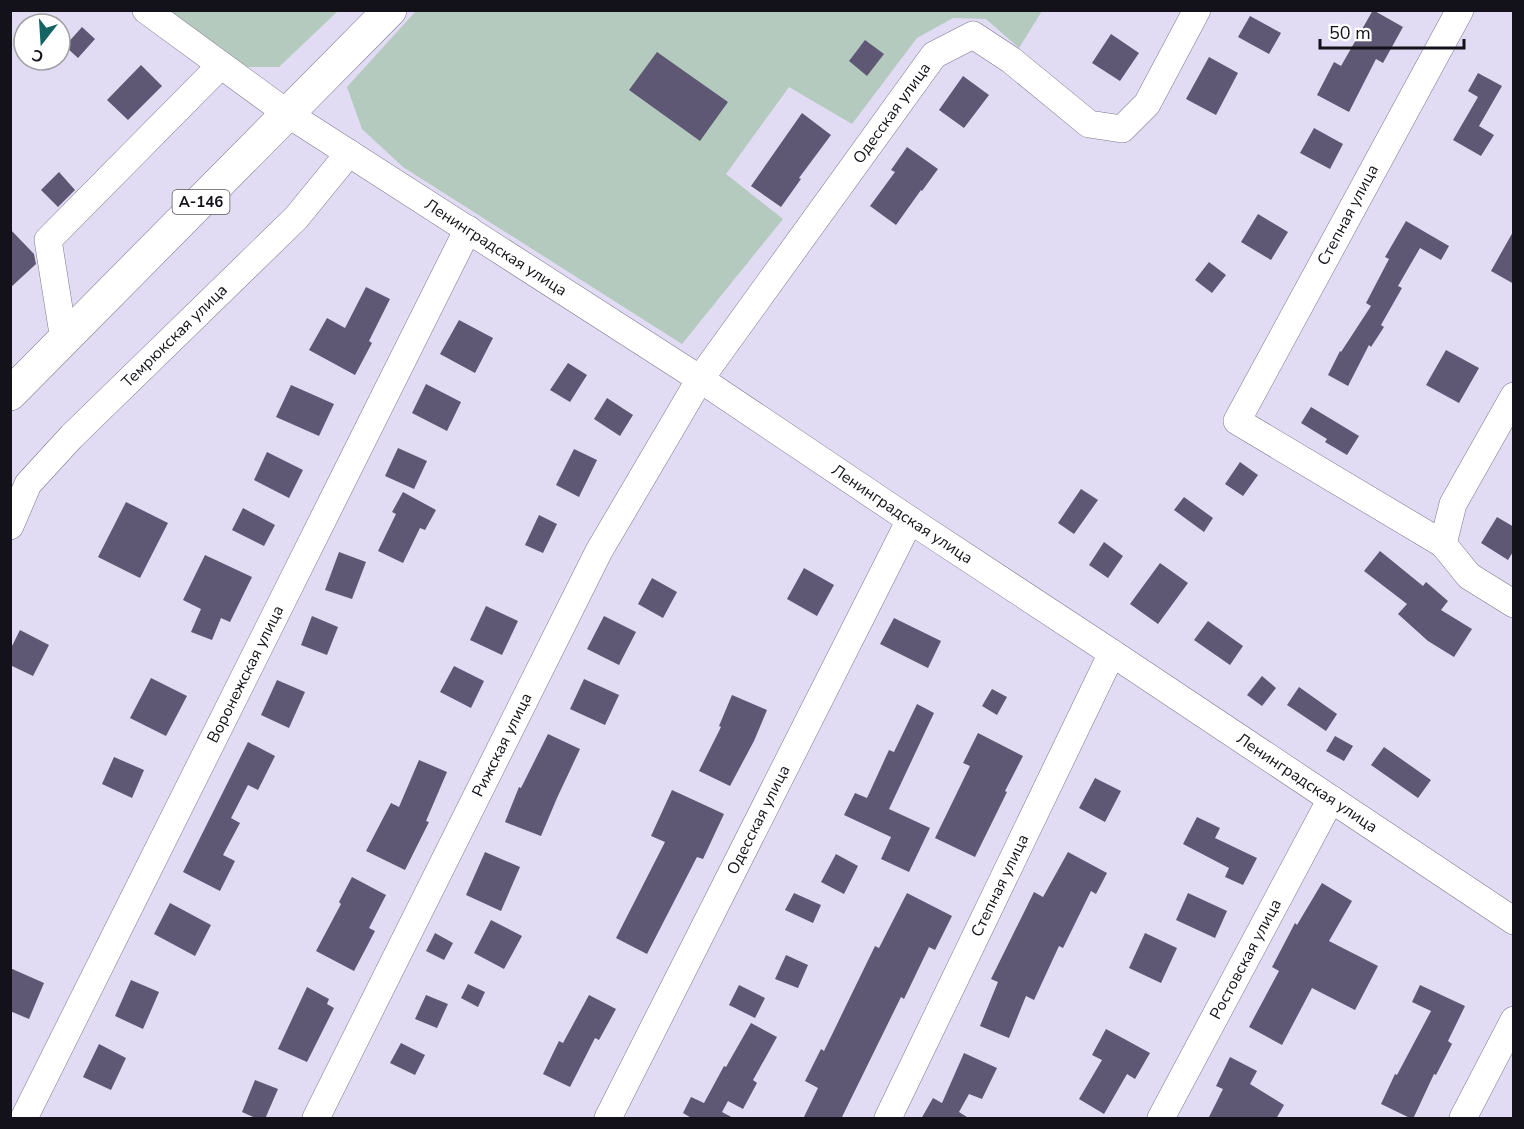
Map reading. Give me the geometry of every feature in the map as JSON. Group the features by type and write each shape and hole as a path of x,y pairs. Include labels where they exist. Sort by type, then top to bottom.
{"highway":[{"name":"А-146","path":"10,394 390,10"}],"street":[{"name":"Ленинградская улица","path":"146,10 288,114 700,379 1514,921"},
{"name":"Одесская улица","path":"700,379 934,55 973,35 1011,60 1089,124 1122,129 1147,104 1197,10"},
{"name":"Степная улица","path":"1443,544 1237,421 1460,10"},
{"path":"64,340 48,240 221,65"},
{"name":"Темрюкская улица","path":"10,526 28,484 72,436 296,218 350,153"},
{"name":"Воронежская улица","path":"24,1119 468,229"},
{"name":"Рижская улица","path":"316,1119 599,550 700,379"},
{"path":"1514,396 1453,504 1443,544 1469,576 1514,603"},
{"name":"Одесская улица","path":"608,1119 910,520"},
{"name":"Степная улица","path":"888,1119 1112,652"},
{"name":"Ростовская улица","path":"1161,1119 1331,799"},
{"path":"1463,1119 1514,1020"}],"green space":[{"path":"169,11 338,11 279,67 246,67"},
{"path":"416,11 1042,11 1019,48 986,19 953,18 917,38 852,124 789,87 726,174 783,219 682,344 403,167 362,129 347,87"}],"building":[{"path":"1373,10 1403,27 1383,63 1376,59 1349,112 1317,95 1334,62 1341,66"},
{"path":"1250,16 1281,33 1269,54 1238,37"},
{"path":"82,27 95,39 78,58 72,52 72,38"},
{"path":"1111,34 1139,53 1120,81 1092,63"},
{"path":"865,40 884,54 867,76 849,61"},
{"path":"657,52 728,102 700,141 629,90"},
{"path":"1209,57 1238,73 1216,115 1186,99"},
{"path":"141,65 162,86 128,120 107,100"},
{"path":"1478,73 1502,86 1479,126 1494,135 1481,156 1453,140 1478,97 1468,91"},
{"path":"963,76 989,95 964,128 939,110"},
{"path":"802,113 831,135 781,207 751,186"},
{"path":"1314,128 1343,144 1330,169 1300,153"},
{"path":"907,147 938,169 896,225 870,206 895,172 891,170"},
{"path":"59,172 75,190 58,207 41,190"},
{"path":"1258,214 1288,232 1271,260 1241,242"},
{"path":"1406,221 1449,246 1441,260 1420,248 1398,286 1402,288 1381,325 1384,327 1371,347 1369,345 1348,386 1328,375 1340,351 1371,306 1366,303 1389,259 1385,257"},
{"path":"10,229 34,254 36,264 10,288"},
{"path":"1514,230 1514,284 1491,271"},
{"path":"1209,262 1226,275 1212,293 1195,280"},
{"path":"366,287 390,299 369,341 372,343 355,375 309,350 327,318 345,328"},
{"path":"459,320 493,338 475,373 440,354"},
{"path":"1446,350 1479,368 1459,403 1426,385"},
{"path":"568,363 587,375 570,402 550,390"},
{"path":"426,384 461,402 447,431 412,413"},
{"path":"291,385 334,404 319,436 276,417"},
{"path":"607,398 633,415 620,436 594,419"},
{"path":"1311,407 1359,436 1347,455 1325,442 1327,439 1301,423"},
{"path":"398,448 427,461 414,489 385,476"},
{"path":"574,449 597,460 579,497 556,485"},
{"path":"267,452 303,470 289,498 254,480"},
{"path":"1240,462 1258,475 1243,496 1225,484"},
{"path":"1081,489 1098,500 1074,534 1058,523"},
{"path":"403,492 436,510 425,530 420,528 403,563 378,551 396,514 392,512"},
{"path":"1184,497 1213,518 1204,532 1174,510"},
{"path":"126,502 168,523 140,578 98,557"},
{"path":"243,508 275,525 264,546 232,530"},
{"path":"539,515 557,524 543,553 525,545"},
{"path":"1497,517 1514,527 1514,550 1508,560 1481,543"},
{"path":"1104,542 1123,556 1108,578 1089,565"},
{"path":"1380,551 1423,586 1426,582 1448,601 1441,610 1472,629 1454,657 1428,641 1398,614 1407,604 1364,571"},
{"path":"339,552 366,562 352,599 325,590"},
{"path":"205,555 252,577 230,622 221,618 212,640 191,632 201,609 183,600"},
{"path":"1160,563 1188,583 1158,624 1130,604"},
{"path":"804,568 834,585 817,616 787,599"},
{"path":"652,578 677,592 663,618 638,604"},
{"path":"486,606 518,621 502,655 470,640"},
{"path":"312,616 338,627 327,655 301,645"},
{"path":"604,616 636,632 619,665 587,649"},
{"path":"894,618 941,641 928,668 880,644"},
{"path":"1208,621 1243,646 1230,665 1194,640"},
{"path":"20,630 49,645 33,676 10,665 10,650"},
{"path":"454,666 484,681 471,708 440,692"},
{"path":"1262,676 1276,688 1262,706 1247,695"},
{"path":"151,678 187,696 166,736 130,718"},
{"path":"584,679 619,695 605,725 570,709"},
{"path":"277,680 305,692 289,728 261,715"},
{"path":"1299,687 1337,714 1326,731 1287,705"},
{"path":"992,689 1007,697 997,715 982,706"},
{"path":"732,695 767,710 754,741 730,786 699,771 721,727 719,726"},
{"path":"917,704 934,713 889,809 930,828 909,872 881,859 891,837 844,815 855,793 867,798 889,750 894,752"},
{"path":"978,733 1023,756 975,857 935,838 970,766 963,763"},
{"path":"548,734 580,749 541,836 505,822 519,787 521,788"},
{"path":"1335,736 1353,746 1344,761 1326,751"},
{"path":"248,742 275,756 258,790 248,785 231,818 240,823 223,855 235,861 220,891 183,872"},
{"path":"1384,747 1431,780 1418,798 1371,765"},
{"path":"114,757 144,770 132,798 102,784"},
{"path":"419,760 447,772 426,821 429,822 405,870 366,851 391,803 399,807"},
{"path":"1095,778 1121,791 1105,822 1079,808"},
{"path":"672,790 724,814 703,859 697,857 647,954 616,938 665,842 651,836"},
{"path":"1197,817 1220,828 1215,838 1257,858 1243,885 1225,877 1229,868 1183,844"},
{"path":"485,852 520,867 501,911 466,895"},
{"path":"1068,852 1107,873 1096,894 1091,891 1063,948 1059,946 1034,1000 1026,996 1009,1038 980,1026 998,982 991,979 1034,892 1043,897"},
{"path":"836,854 858,866 844,894 821,882"},
{"path":"352,877 386,895 369,928 375,931 354,971 316,951 341,904 339,902"},
{"path":"1322,883 1352,901 1329,941 1378,966 1355,1010 1312,988 1282,1045 1249,1027 1279,971 1272,967 1295,923 1297,925"},
{"path":"794,893 821,905 813,923 785,910"},
{"path":"907,893 952,916 935,950 929,947 904,999 901,997 841,1119 803,1119 818,1088 805,1081 821,1049 824,1051 875,946 879,948"},
{"path":"1188,893 1227,911 1215,938 1176,920"},
{"path":"170,903 211,925 195,956 154,934"},
{"path":"491,920 522,936 504,969 474,953"},
{"path":"435,933 453,943 444,960 426,951"},
{"path":"1145,933 1177,948 1161,983 1129,968"},
{"path":"786,955 808,965 798,988 775,979"},
{"path":"10,968 44,983 29,1019 10,1011"},
{"path":"131,980 159,992 143,1029 115,1016"},
{"path":"468,984 485,992 478,1007 461,998"},
{"path":"739,985 765,998 755,1018 729,1005"},
{"path":"1420,985 1465,1006 1448,1041 1452,1044 1412,1119 1381,1104 1395,1074 1397,1075 1431,1011 1412,1002"},
{"path":"307,987 329,999 327,1004 334,1008 307,1062 278,1049"},
{"path":"426,995 448,1004 437,1028 415,1019"},
{"path":"589,995 616,1009 599,1040 595,1038 570,1087 543,1074 559,1041 563,1043"},
{"path":"751,1023 777,1037 753,1080 757,1083 743,1109 728,1101 722,1112 735,1119 693,1119 683,1113 691,1097 704,1103"},
{"path":"1106,1029 1150,1053 1135,1079 1127,1074 1104,1114 1079,1099 1102,1060 1092,1055"},
{"path":"401,1043 425,1055 415,1075 390,1063"},
{"path":"99,1044 126,1058 111,1090 83,1077"},
{"path":"964,1053 997,1068 982,1099 969,1094 959,1112 970,1119 921,1119 933,1098 942,1103"},
{"path":"1230,1057 1257,1071 1250,1084 1284,1105 1276,1119 1208,1119 1223,1089 1216,1086"},
{"path":"255,1080 278,1089 265,1119 258,1119 242,1112"}]}
